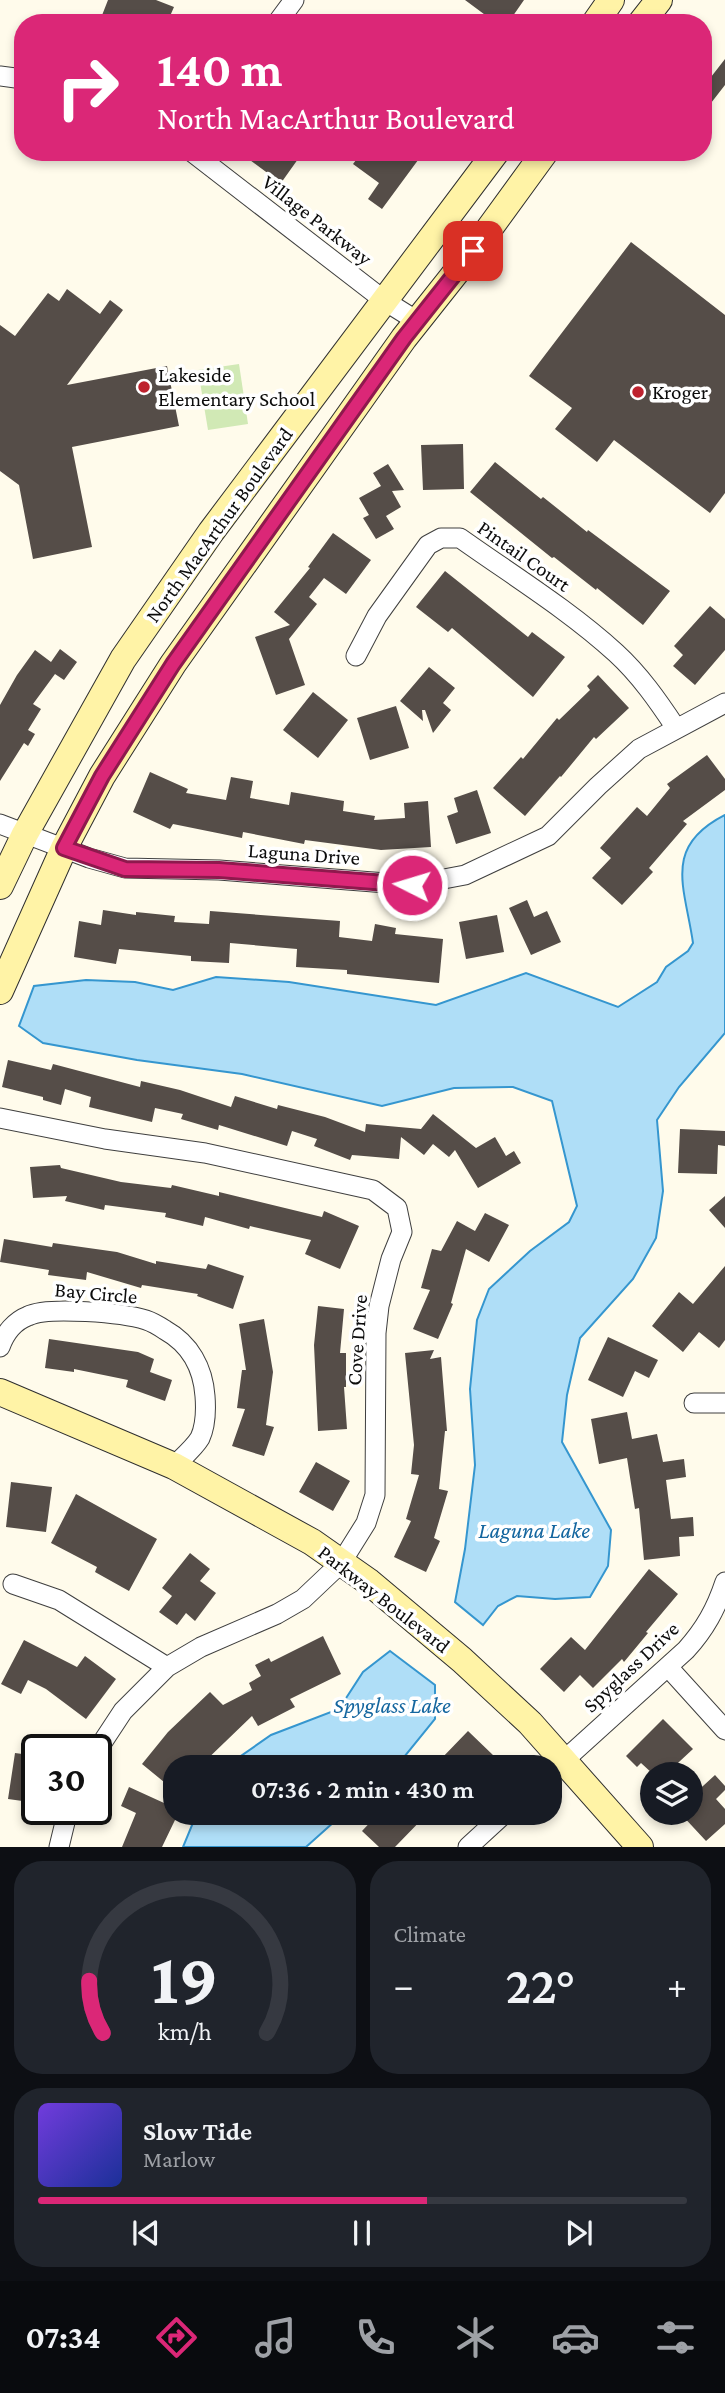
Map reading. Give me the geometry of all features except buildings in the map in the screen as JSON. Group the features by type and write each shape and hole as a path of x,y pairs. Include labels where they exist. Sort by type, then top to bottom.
{"main road":[{"path":"648,14 659,0"},
{"name":"North MacArthur Boulevard","path":"0,886 25,834 123,659 211,532 489,161"},
{"name":"North MacArthur Boulevard","path":"0,991 64,848 102,776 173,664 417,321 473,251 533,161"},
{"path":"211,532 248,558"},
{"name":"Parkway Boulevard","path":"0,1392 174,1466 312,1542 369,1582 462,1660 530,1723 549,1755"},
{"name":"Parkway Boulevard","path":"0,1403 36,1407"},
{"name":"Parkway Boulevard","path":"562,1773 640,1847"}],"street":[{"name":"Village Parkway","path":"204,161 385,301 417,321"},
{"name":"Pintail Court","path":"356,656 377,616 428,545 441,538 460,538 568,614 616,653 652,692 676,728"},
{"name":"Laguna Drive","path":"0,824 125,869 219,870 412,885 465,875 548,836 639,749 725,703"},
{"name":"Cove Drive","path":"0,1118 104,1139 205,1153 373,1190 397,1208 401,1232 379,1306 376,1333 375,1495 366,1523 341,1563 303,1599 278,1614 201,1647 167,1667 123,1711 108,1734"},
{"name":"Bay Circle","path":"0,1347 11,1328 27,1316 41,1311 94,1313 146,1320 168,1331 188,1348 199,1364 204,1379 206,1414 200,1438 174,1466"},
{"path":"694,1403 725,1403"},
{"name":"Spyglass Drive","path":"562,1762 702,1632 716,1609 725,1582"},
{"path":"13,1584 59,1600 167,1667"},
{"path":"667,1667 725,1730"},
{"path":"59,1847 64,1825"},
{"path":"468,1847 492,1825"}],"green space":[{"path":"239,364 248,424 208,430 198,370"}],"water":[{"name":"Laguna Lake","path":"725,815 725,1033 679,1087 657,1120 663,1191 656,1238 633,1279 580,1338 567,1395 562,1442 611,1530 608,1566 590,1597 555,1599 517,1596 498,1606 483,1625 455,1602 465,1549 475,1465 470,1389 477,1320 489,1289 530,1251 569,1222 577,1206 552,1101 513,1087 454,1088 382,1106 242,1074 137,1060 43,1043 19,1026 34,986 86,980 135,982 173,990 216,977 289,982 436,1005 526,973 618,1007 657,982 666,967 688,951 693,943 683,886 685,855 692,841 705,827"},
{"name":"Spyglass Lake","path":"390,1651 435,1685 435,1719 406,1755 242,1755 271,1735 339,1709 363,1672"},
{"path":"192,1825 331,1825 306,1847 183,1847"}],"place":[{"name":"Lakeside Elementary School","path":"144,387"},
{"name":"Kroger","path":"638,392"}],"route":[{"path":"412,885 219,870 125,869 64,848 102,776 173,664 404,338 473,251"}]}
